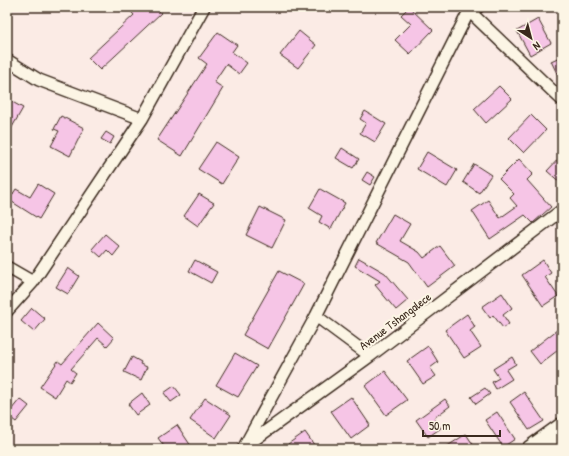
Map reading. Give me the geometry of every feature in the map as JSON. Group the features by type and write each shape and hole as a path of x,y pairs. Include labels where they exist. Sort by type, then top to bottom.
{"highway":[{"path":"542,447 562,426"},
{"path":"542,447 562,442"}],"street":[{"path":"7,311 33,282 142,119 204,7"},
{"path":"242,448 316,316 471,8 562,100"},
{"path":"7,60 39,80 142,119"},
{"name":"Avenue Tshangalece","path":"242,448 370,356 562,210"},
{"path":"7,267 33,282"},
{"path":"316,316 370,356"}],"building":[{"path":"127,7 155,7 161,13 100,70 88,58 134,15"},
{"path":"409,7 433,30 410,54 395,40 411,24 401,15"},
{"path":"538,19 551,43 530,55 517,31"},
{"path":"299,31 316,45 298,68 280,55"},
{"path":"218,32 237,45 232,52 247,63 239,74 226,64 214,82 223,88 182,156 157,140 207,64 199,58"},
{"path":"562,56 562,84 551,61"},
{"path":"499,86 512,99 486,123 474,109"},
{"path":"7,99 23,108 7,136"},
{"path":"365,111 386,124 375,142 360,133 366,123 360,119"},
{"path":"531,115 546,130 524,153 509,138"},
{"path":"61,116 84,128 70,156 51,146 59,131 54,129"},
{"path":"106,132 114,137 110,144 101,139"},
{"path":"216,142 239,157 222,184 198,169"},
{"path":"342,148 359,159 353,168 336,158"},
{"path":"427,152 457,170 447,187 417,169"},
{"path":"562,155 562,184 547,171"},
{"path":"519,159 533,174 527,180 551,207 533,223 525,215 490,239 472,211 488,200 500,218 517,206 510,198 514,194 499,179"},
{"path":"474,164 491,175 479,193 463,182"},
{"path":"367,172 375,177 370,185 362,180"},
{"path":"38,184 54,194 39,219 9,200 16,189 30,197"},
{"path":"320,189 345,203 331,229 319,222 322,216 309,208"},
{"path":"199,194 214,203 198,226 184,216"},
{"path":"260,207 286,220 272,248 246,235"},
{"path":"393,214 410,224 400,241 419,252 424,258 440,246 455,266 427,287 409,262 376,243"},
{"path":"105,234 120,247 113,256 107,250 101,257 92,249"},
{"path":"359,258 385,273 408,300 396,310 375,285 380,281 355,266"},
{"path":"195,260 217,272 211,283 189,271"},
{"path":"543,260 551,273 545,277 558,296 543,306 522,275"},
{"path":"68,268 79,276 68,294 56,287"},
{"path":"279,271 304,284 268,349 243,335"},
{"path":"502,293 512,308 503,315 509,324 503,328 493,315 490,318 482,307"},
{"path":"32,308 45,319 34,332 21,321"},
{"path":"467,314 475,327 470,331 481,347 464,358 445,330"},
{"path":"98,323 114,338 107,346 98,338 71,369 76,373 70,382 66,379 55,397 40,387 58,361 62,364"},
{"path":"562,326 562,347 540,364 530,351"},
{"path":"428,346 438,362 430,368 436,376 423,384 407,361"},
{"path":"235,353 257,366 238,397 216,385"},
{"path":"132,357 141,362 140,364 147,367 141,380 124,372"},
{"path":"512,357 516,364 506,370 512,379 496,389 492,382 499,378 493,369"},
{"path":"385,371 407,400 386,415 365,386"},
{"path":"174,386 181,395 171,402 164,393"},
{"path":"485,388 490,394 476,404 471,397"},
{"path":"524,392 544,421 529,430 510,402"},
{"path":"142,393 150,405 136,415 128,404"},
{"path":"351,397 370,425 351,439 331,411"},
{"path":"205,398 231,415 216,438 190,420"},
{"path":"20,399 29,406 16,422 7,415"},
{"path":"445,399 450,406 434,418 441,428 428,437 416,420"},
{"path":"497,412 515,439 503,447 485,420"},
{"path":"177,425 193,449 166,449 158,438"},
{"path":"305,432 317,449 292,449 288,444"},
{"path":"466,434 476,449 443,449"}]}
